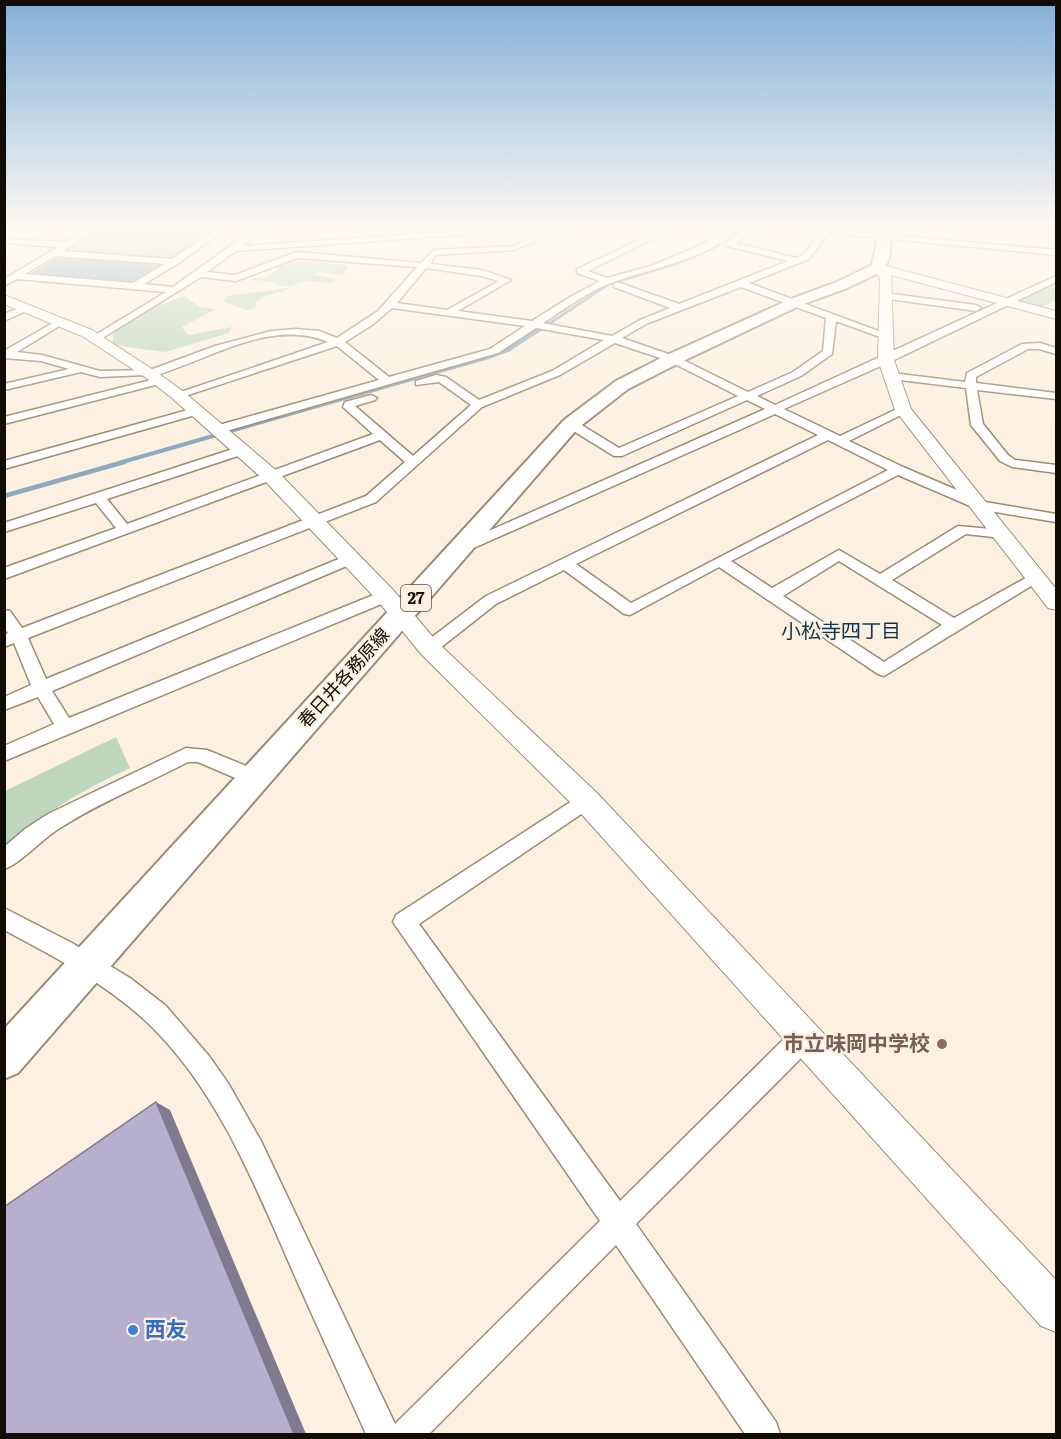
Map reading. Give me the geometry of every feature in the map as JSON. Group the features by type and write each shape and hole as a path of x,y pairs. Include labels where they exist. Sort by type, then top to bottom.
{"main road":[{"name":"春日井各務原線","path":"4,1059 254,778 393,606 462,548 572,424 622,385 673,359 812,296"}],"street":[{"path":"96,339 166,296"},
{"path":"178,395 338,342 368,326 399,296"},
{"path":"447,314 475,296"},
{"path":"216,430 494,351 580,296"},
{"path":"648,296 680,308"},
{"path":"12,638 371,499 478,405 556,373 643,322 711,296"},
{"path":"778,296 831,318 885,335"},
{"path":"885,296 886,360 903,410 982,506 1056,603"},
{"path":"886,296 976,308"},
{"path":"985,296 1056,315"},
{"path":"462,548 886,360 1019,296"},
{"path":"4,299 96,339 152,376 178,395 271,476 351,559 429,648 586,800 1056,1311"},
{"path":"392,305 538,325 615,339 673,359 898,470 982,506 1056,518"},
{"path":"4,318 28,308"},
{"path":"572,424 618,453 797,374 828,352 831,318"},
{"path":"6,354 61,322"},
{"path":"4,421 152,376 251,336 309,332 338,342 387,381"},
{"path":"1056,351 1040,346 1026,346 971,375 970,385 977,425 1004,458 1012,463 1056,469"},
{"path":"6,354 42,358 100,374 152,376"},
{"path":"4,387 81,369"},
{"path":"892,376 1056,396"},
{"path":"412,462 379,436 349,407 349,404 436,378 442,379 478,405"},
{"path":"429,648 491,600 834,438 903,410"},
{"path":"4,465 195,412"},
{"path":"4,574 379,436"},
{"path":"4,528 240,451"},
{"path":"565,564 630,610 898,470"},
{"path":"99,498 124,529"},
{"path":"881,580 963,529 1002,534"},
{"path":"771,596 839,555 954,625"},
{"path":"4,704 351,559"},
{"path":"720,561 884,670 954,625 1036,578"},
{"path":"4,754 66,727 393,606"},
{"path":"4,615 12,638 66,727"},
{"path":"4,860 32,835 55,820 186,755 200,755 254,778"},
{"path":"586,800 404,922 619,1224 764,1434"},
{"path":"4,918 90,964 121,984 186,1044 246,1136 383,1434"},
{"path":"407,1434 804,1036"}],"green space":[{"path":"184,296 200,307 216,309 182,327 189,335 232,327 229,333 165,352 112,345 114,330 150,309"},
{"path":"227,296 268,296 256,302 256,308 247,310 224,302"},
{"path":"1012,296 1056,296 1056,300 1040,308 1006,299"},
{"path":"116,737 130,768 64,803 34,823 5,847 5,791"}],"building":[{"name":"西友","path":"156,1102 294,1434 4,1434 4,1207"}],"waterway":[{"path":"535,333 591,296"},
{"path":"119,463 492,356 508,350 537,331"},
{"path":"4,496 124,462"}],"place":[{"name":"市立味岡中学校","path":"942,1044"},
{"name":"西友","path":"133,1330"}],"district":[{"name":"小松寺四丁目","path":"841,631"}]}
